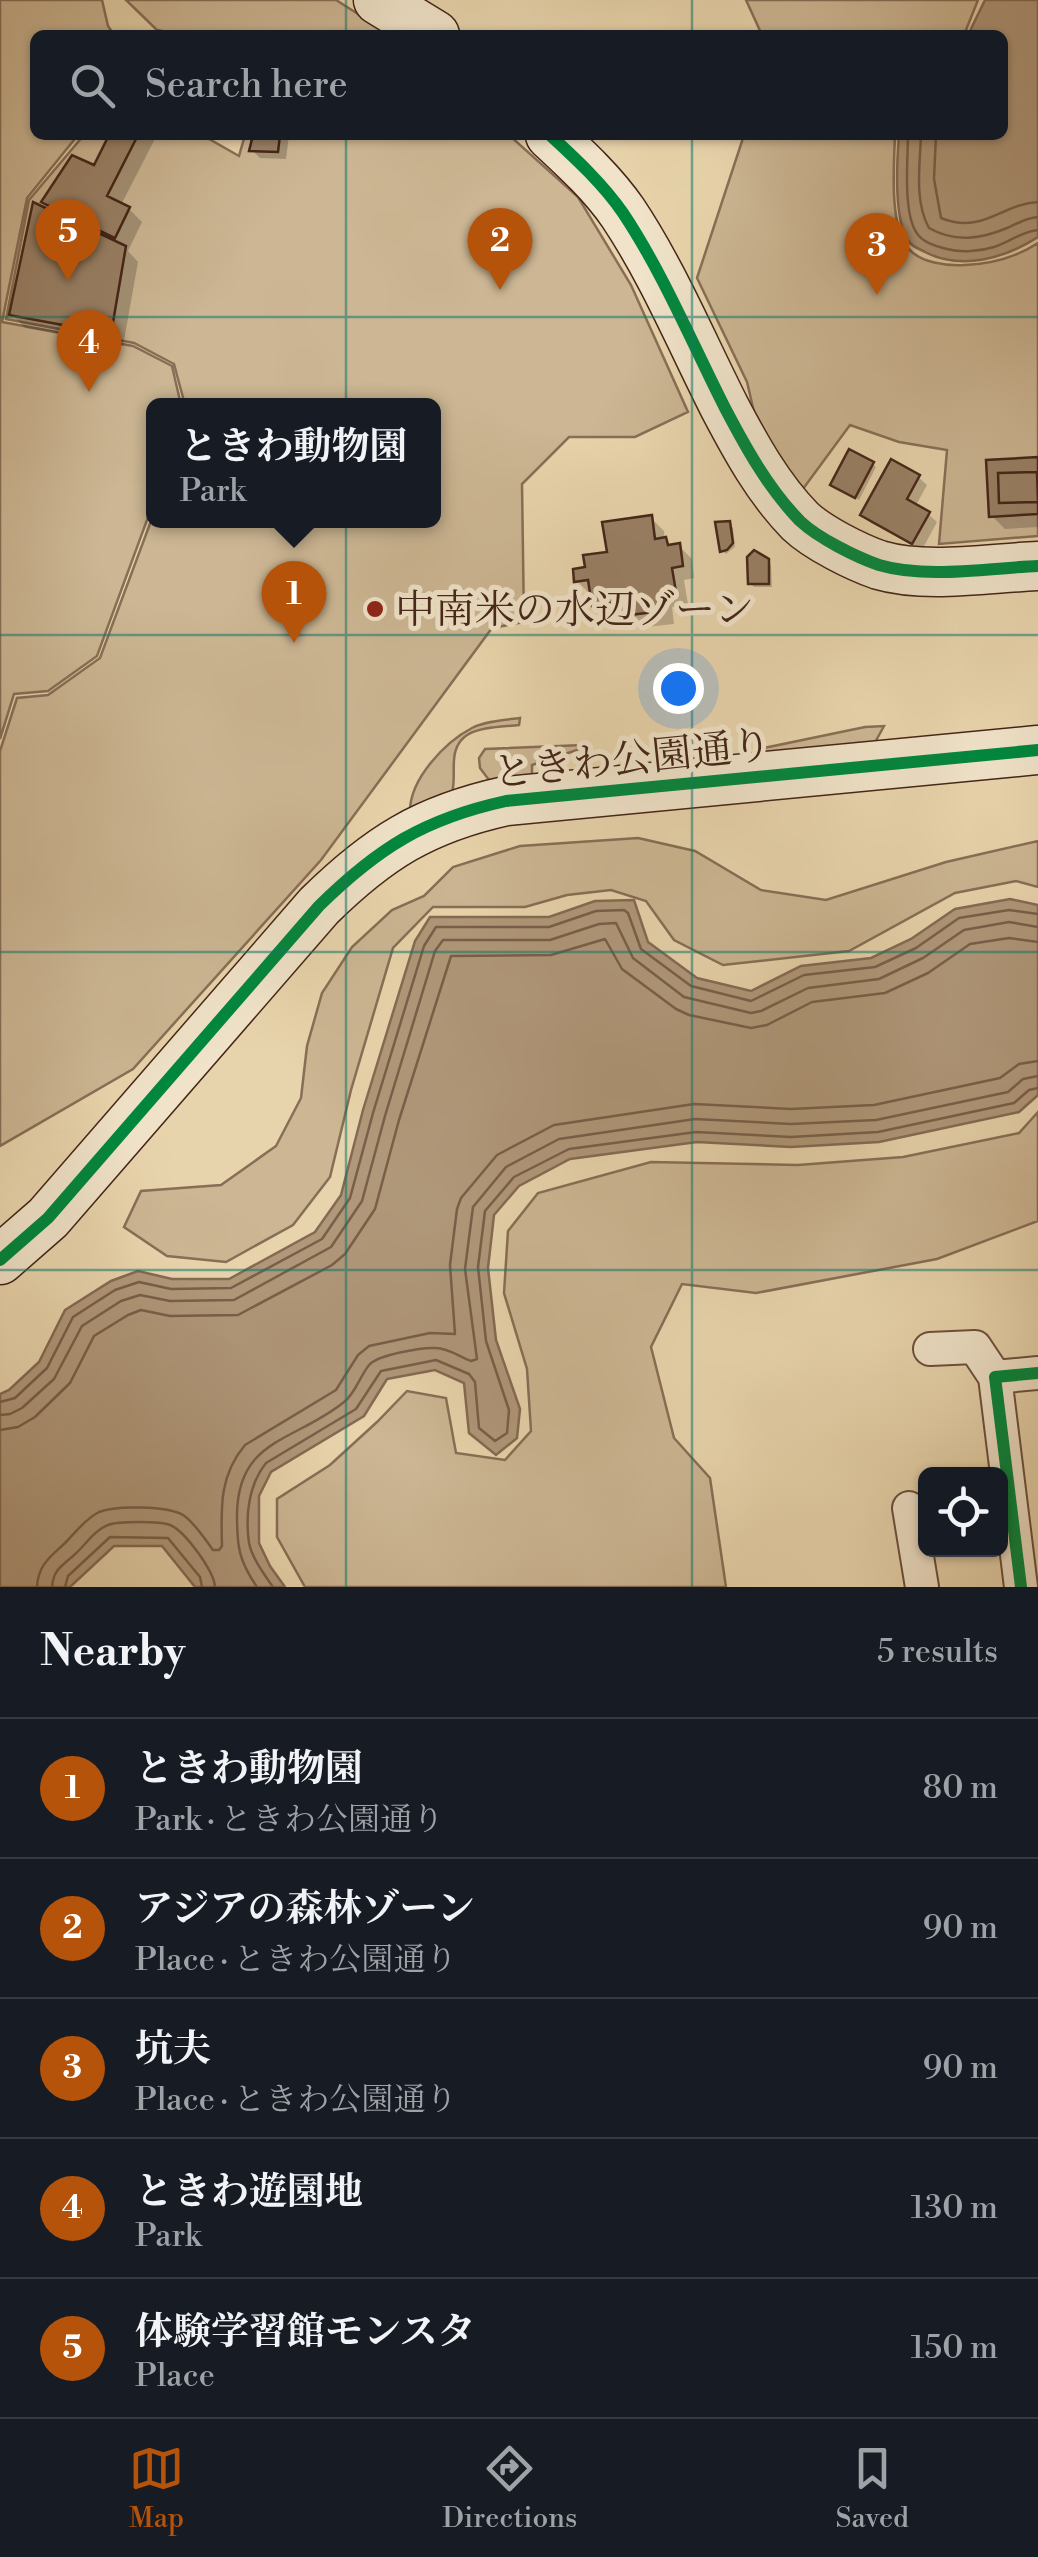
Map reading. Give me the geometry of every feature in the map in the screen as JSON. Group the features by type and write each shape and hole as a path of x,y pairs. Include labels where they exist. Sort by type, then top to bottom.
{"street":[{"path":"378,0 426,30"},
{"path":"555,140 621,210 744,444 775,492 803,524 881,566 910,571 1038,566"},
{"name":"ときわ公園通り","path":"0,1260 48,1218 319,906 384,849 414,831 506,801 1038,750"},
{"path":"930,1349 975,1347 995,1376 1021,1587"},
{"path":"995,1376 1038,1373"},
{"path":"909,1508 922,1587"}],"shaded area":[{"path":"0,0 102,0 111,30 30,30 30,140 74,140 27,198 2,322 133,346 172,366 179,398 146,398 146,523 97,656 48,691 14,694 0,739"},
{"path":"126,0 336,0 383,30 157,30"},
{"path":"746,0 978,0 966,30 760,30"},
{"path":"80,140 211,140 239,156 244,140 515,140 578,197 631,285 688,412 635,437 569,437 522,484 524,622 492,628 321,860 133,1069 0,1146 0,751 17,698 48,695 100,658 148,528 441,528 441,398 183,398 174,364 134,343 6,319 29,200"},
{"path":"742,140 895,140 898,225 908,248 927,260 950,265 985,263 1038,243 1038,536 939,544 947,450 899,442 850,425 800,493 762,446 747,382 697,278"},
{"path":"520,718 519,725 468,734 456,749 452,793 410,811 422,774 451,742 477,726"},
{"path":"884,726 873,746 767,756 764,748 865,727"},
{"path":"583,745 532,765 532,777 489,780 480,768 479,758 485,749"},
{"path":"638,838 695,851 761,890 826,900 946,862 1038,841 1038,887 1016,881 955,893 849,951 723,965 674,940 646,901 611,890 567,895 525,907 433,907 393,948 330,1177 293,1225 226,1262 167,1256 124,1227 141,1191 221,1185 276,1146 301,1098 307,1046 322,993 352,947 392,910 424,896 453,867 520,846"},
{"path":"1038,1112 1038,1221 937,1259 756,1293 682,1284 651,1347 674,1438 710,1478 726,1587 305,1587 277,1537 277,1499 330,1465 407,1391 446,1398 456,1453 505,1460 531,1431 527,1369 504,1293 508,1231 538,1193 651,1162 798,1165 903,1157 1019,1133"}],"water":[{"path":"985,0 1038,0 1038,237 998,256 954,261 916,247 905,235 898,192 899,140 1008,140 1008,30 970,30"},
{"path":"1010,899 1038,905 1038,1095 1019,1112 879,1142 791,1147 697,1142 570,1159 519,1186 494,1215 488,1268 496,1340 520,1409 517,1438 496,1455 469,1433 464,1383 435,1370 387,1379 364,1416 271,1472 259,1496 259,1543 285,1587 195,1587 162,1546 114,1546 70,1587 0,1587 0,1394 39,1362 65,1310 111,1281 138,1271 172,1279 229,1279 315,1232 341,1195 415,941 430,917 549,917 595,901 634,900 648,942 697,978 751,991 801,966 871,958 911,939 955,909"}],"building":[{"path":"106,140 135,140 107,196 130,207 115,238 41,202 72,155 94,165"},
{"path":"252,140 279,140 278,152 249,151"},
{"path":"33,202 126,246 111,334 9,315"},
{"path":"849,449 874,462 855,498 830,485"},
{"path":"1038,457 1038,502 1038,514 989,517 986,460","holes":["1037,472 1038,502 999,503 998,473"]},
{"path":"891,459 920,475 907,499 930,512 912,544 860,515"},
{"path":"1037,472 1038,502 999,503 998,473"},
{"path":"652,515 655,539 666,537 668,545 680,543 683,566 672,568 676,592 660,594 662,611 630,615 628,601 592,606 588,580 574,582 573,569 585,567 583,555 607,552 602,522"},
{"path":"730,521 733,543 720,552 715,522"},
{"path":"754,550 769,559 769,584 748,584 747,557"}],"cycle path":[{"path":"555,140 598,182 638,236 750,453 800,521 849,552 897,569 937,572 1038,566"},
{"path":"0,1260 48,1218 319,906 382,852 426,827 506,801 1038,750"},
{"path":"1021,1587 995,1377 1038,1373"}],"place":[{"name":"体験学習館モンスタ","path":"68,281"},
{"name":"アジアの森林ゾーン","path":"500,290"},
{"name":"坑夫","path":"877,295"},
{"name":"ときわ遊園地","path":"89,392"},
{"name":"中南米の水辺ゾーン","path":"375,609"},
{"name":"ときわ動物園","path":"294,643"}]}
